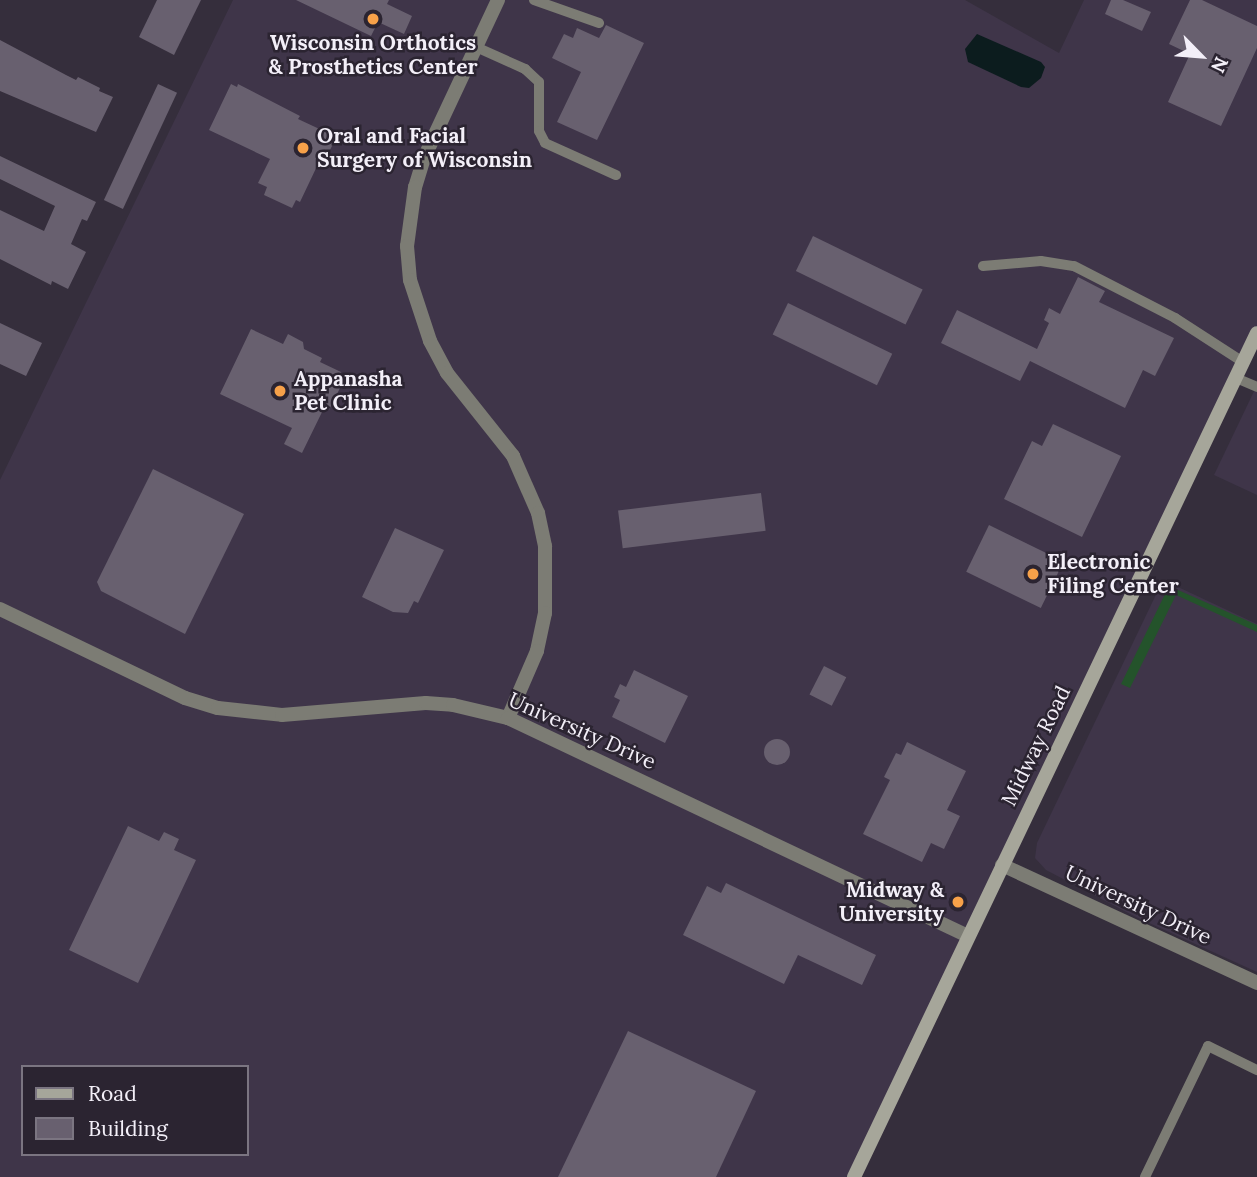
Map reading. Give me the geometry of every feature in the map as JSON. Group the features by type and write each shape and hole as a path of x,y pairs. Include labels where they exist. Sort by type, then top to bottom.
{"main road":[{"name":"Midway Road","path":"854,1177 1257,333"}],"street":[{"path":"498,0 424,158 415,187 407,246 413,290 430,341 447,373 513,456 527,484 543,535 548,581 545,613 537,651 508,719"},
{"name":"University Drive","path":"0,609 185,698 218,708 282,715 426,703 453,705 508,719 968,936"},
{"name":"University Drive","path":"1002,865 1257,983"}],"lane":[{"path":"534,0 598,23"},
{"path":"476,47 525,69 540,82 539,131 545,143 616,175"},
{"path":"983,266 1041,261 1074,266 1175,318 1243,362"},
{"path":"1236,378 1257,387"},
{"path":"1145,1177 1208,1046 1257,1070"}],"shaded area":[{"path":"233,0 965,0 1059,53 1084,0 1257,0 1257,333 854,1177 0,1177 0,480"},
{"path":"977,34 1041,62 1045,67 1041,78 1029,88 1021,87 968,62 965,49"},
{"path":"1257,385 1257,495 1214,475"},
{"path":"1163,580 1257,624 1257,972 1136,917 1046,870 1035,858 1037,843"}],"green space":[{"path":"1169,586 1257,625 1257,632 1176,595 1130,688 1121,684"}],"building":[{"path":"157,0 201,0 174,55 139,37"},
{"name":"Wisconsin Orthotics & Prosthetics Center","path":"296,0 389,0 387,4 412,16 404,34 378,22 371,36"},
{"path":"1111,0 1123,0 1151,12 1142,31 1105,14"},
{"path":"1190,0 1202,0 1257,26 1257,48 1221,126 1168,102 1190,54 1169,44"},
{"path":"606,25 644,43 597,140 557,122 581,72 552,58 564,34 573,38 577,28 599,38"},
{"path":"0,40 76,80 78,77 100,88 99,91 113,97 96,132 0,91"},
{"path":"158,84 177,93 123,209 104,200"},
{"name":"Oral and Facial Surgery of Wisconsin","path":"231,84 237,87 238,84 300,116 298,119 328,133 334,142 323,164 319,162 300,202 296,200 292,208 264,195 267,187 258,183 270,159 209,130"},
{"path":"0,156 96,202 87,221 82,219 71,244 86,252 68,289 52,281 51,285 0,259 0,210 44,231 55,206 0,179"},
{"path":"813,236 923,289 906,325 796,271"},
{"path":"1078,277 1105,291 1099,302 1174,338 1155,376 1143,370 1125,408 1030,361 1020,381 941,343 957,310 1037,349 1049,323 1044,320 1049,308 1060,314"},
{"path":"788,303 892,354 877,385 773,334"},
{"path":"0,323 42,343 26,376 0,364"},
{"name":"Appanasha Pet Clinic","path":"251,329 283,344 288,334 303,342 304,349 322,358 320,362 341,372 335,385 340,388 329,410 324,408 302,453 284,444 292,428 220,394"},
{"path":"1053,424 1121,456 1082,537 1004,499 1032,441 1042,446"},
{"path":"153,469 244,514 185,634 101,591 97,582"},
{"path":"761,493 766,531 623,548 618,511"},
{"path":"989,525 1064,561 1041,608 966,572"},
{"path":"395,528 444,550 418,603 414,601 408,613 393,612 362,597"},
{"path":"824,666 846,677 832,706 809,695"},
{"path":"634,670 688,696 665,743 612,717 620,700 614,697 620,684 626,687"},
{"path":"777,739 786,743 790,752 786,761 777,765 768,761 764,752 768,743"},
{"path":"907,742 966,771 947,810 960,816 944,849 931,843 922,862 863,834 890,780 884,777 896,753 901,755"},
{"path":"128,826 159,841 164,832 179,839 174,850 196,860 138,983 69,950"},
{"path":"726,883 876,955 862,985 798,955 784,984 683,935 707,886 721,893"},
{"path":"628,1031 756,1091 716,1177 558,1177"}],"place":[{"name":"Wisconsin Orthotics & Prosthetics Center","path":"373,19"},
{"name":"Oral and Facial Surgery of Wisconsin","path":"303,148"},
{"name":"Appanasha Pet Clinic","path":"280,391"},
{"name":"Electronic Filing Center","path":"1033,574"},
{"name":"Midway & University","path":"958,902"}]}
